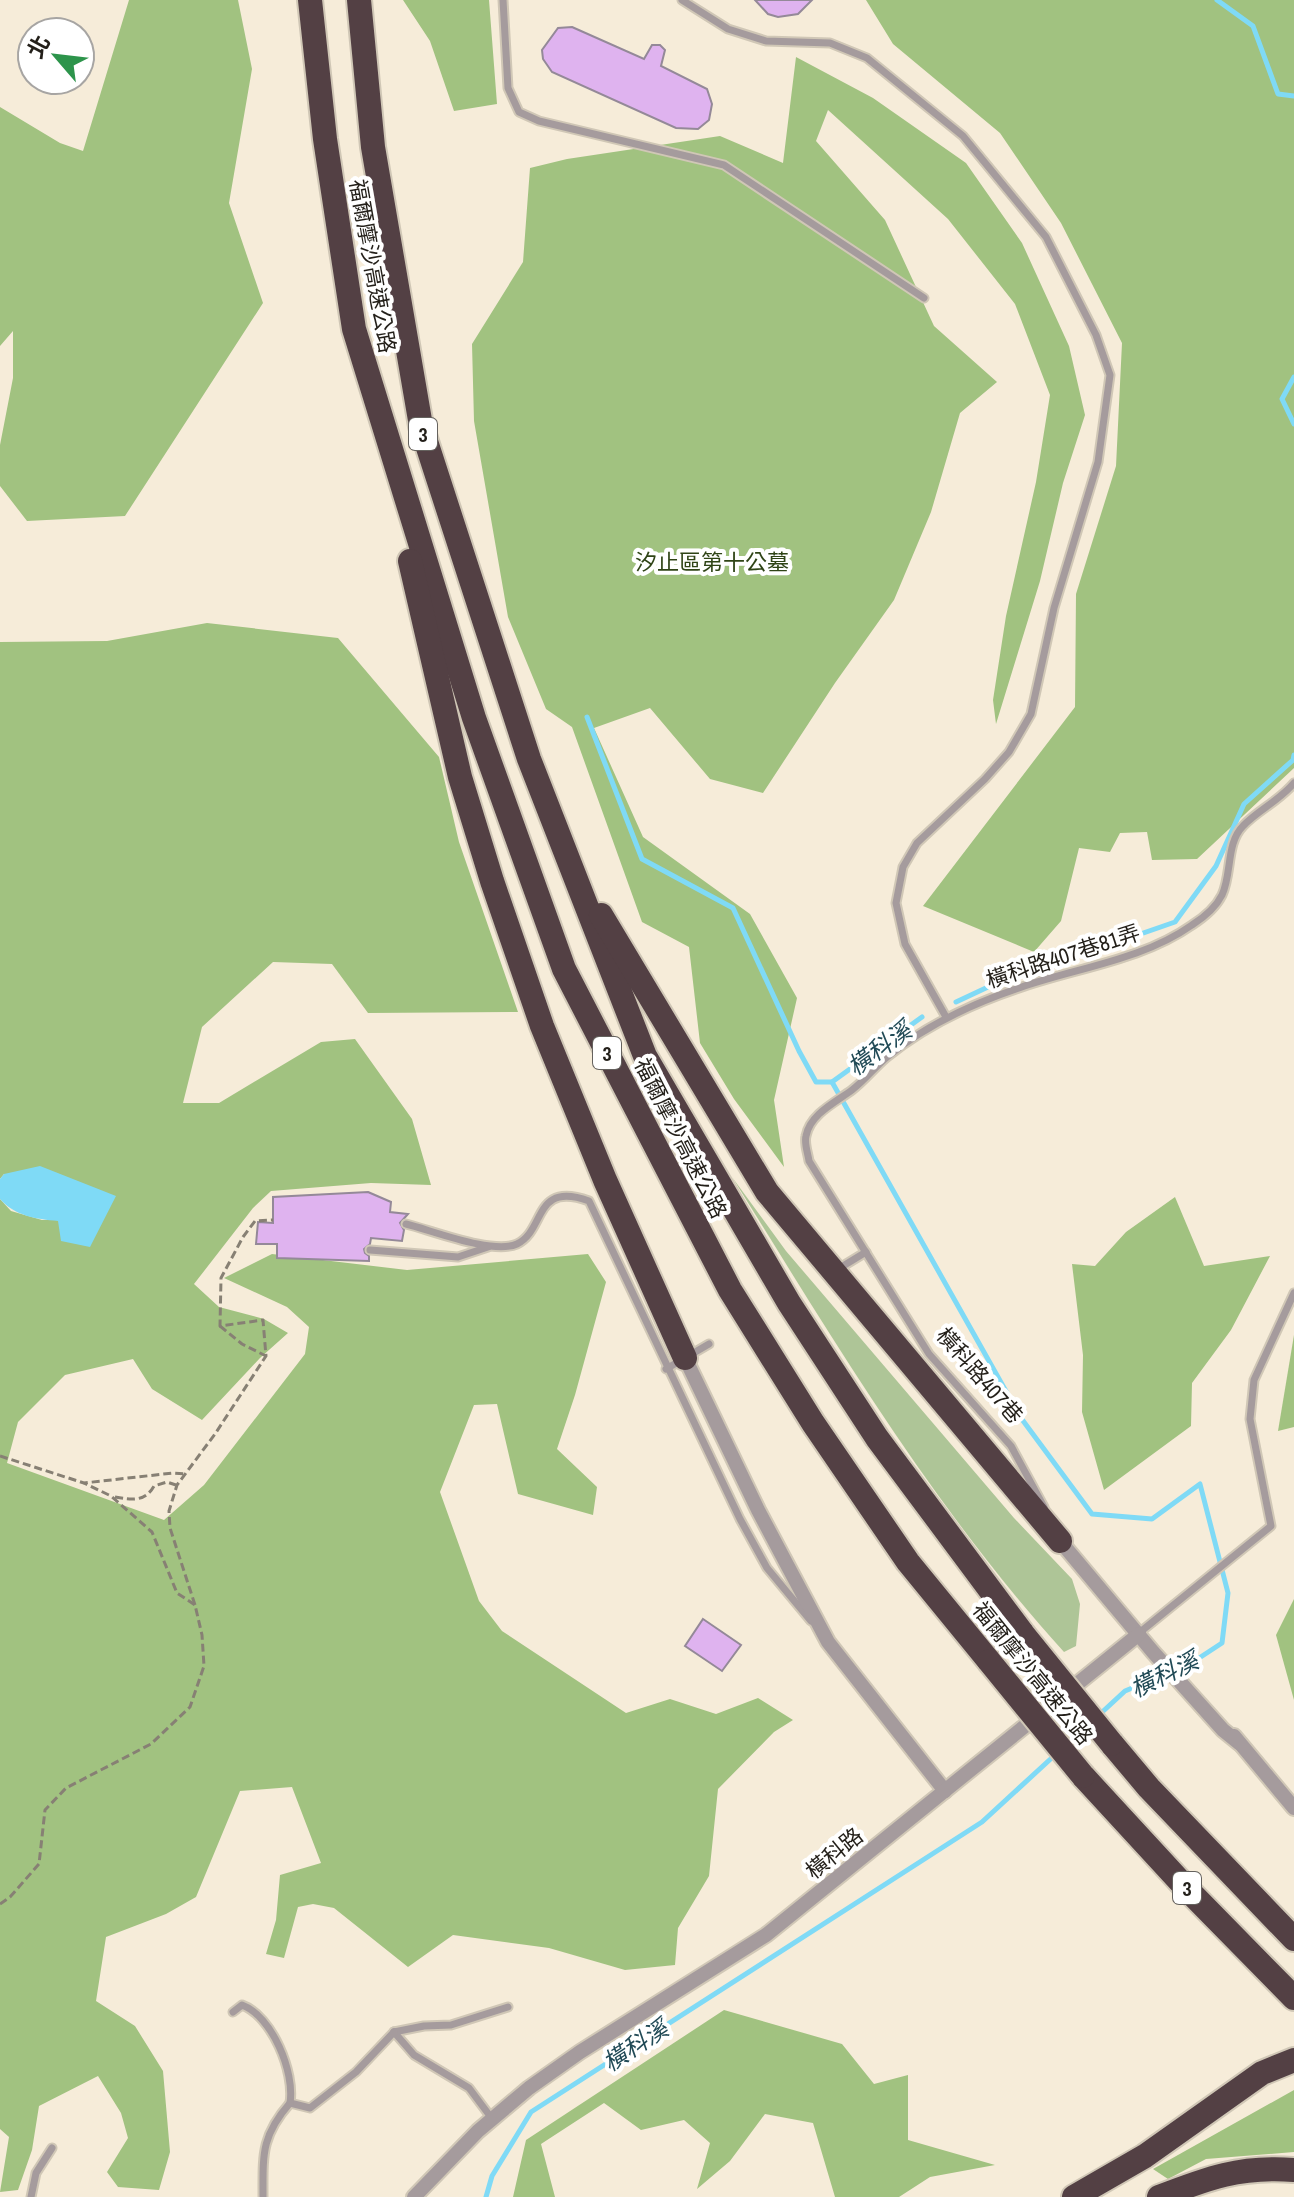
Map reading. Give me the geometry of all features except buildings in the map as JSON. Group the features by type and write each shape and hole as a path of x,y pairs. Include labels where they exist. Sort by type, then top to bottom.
{"highway":[{"name":"福爾摩沙高速公路","path":"310,0 330,168 354,329 474,718 564,969 730,1290 813,1423 900,1550 1083,1776 1187,1889 1294,1998"},
{"name":"福爾摩沙高速公路","path":"359,0 373,147 421,426 529,759 645,1056 789,1303 877,1438 1023,1634 1112,1744 1159,1799 1294,1939"},
{"path":"367,375 460,777 492,881 547,1040 676,1363"},
{"path":"563,851 767,1192 1060,1541"},
{"path":"1074,2197 1145,2156 1262,2073 1294,2060"},
{"path":"1159,2197 1205,2179 1259,2167 1294,2170"}],"street":[{"path":"676,1363 828,1642 945,1791"},
{"name":"橫科路407巷","path":"1060,1541 1294,1808"},
{"name":"橫科路","path":"414,2197 478,2131 529,2088 580,2052 766,1935 1139,1634"}],"lane":[{"path":"503,0 508,88 519,112 539,121 724,165 924,298"},
{"path":"682,0 728,29 766,41 830,43 867,58 963,136 1046,237 1096,335 1110,375 1098,462 1054,608 1031,714 1009,752 917,843 903,867 896,903 905,944 946,1017"},
{"name":"橫科路407巷81弄","path":"806,1136 818,1115 903,1044 946,1017 1014,989 1115,959 1172,938 1195,923 1208,913 1222,894 1236,836 1243,826 1278,800 1294,783"},
{"name":"橫科路407巷","path":"806,1136 809,1161 929,1354 1011,1446 1060,1541"},
{"path":"370,1250 458,1257 490,1246 516,1244 547,1204 558,1198 577,1197 589,1201 676,1363 767,1568 828,1642"},
{"path":"406,1224 490,1246"},
{"path":"843,1266 866,1252"},
{"name":"橫科路","path":"1139,1634 1271,1526 1250,1419 1254,1380 1294,1293"},
{"path":"676,1363 709,1344"},
{"path":"233,2012 242,2005 250,2008 278,2045 293,2089 290,2103 276,2120 264,2147 263,2197"},
{"path":"290,2103 310,2108 356,2072 394,2032 451,2025 508,2007"},
{"path":"394,2032 414,2055 469,2088 493,2120"},
{"path":"31,2197 36,2173 52,2148"}],"path":[{"path":"220,1326 221,1278 255,1221 273,1220"},
{"path":"0,1904 39,1864 45,1810 66,1788 151,1744 190,1707 204,1666 202,1635 170,1528 169,1511 177,1485 266,1356 263,1320 220,1326"},
{"path":"220,1326 242,1344 266,1356"},
{"path":"0,1456 84,1483 111,1496 152,1532 177,1593 195,1605"},
{"path":"84,1483 187,1474"},
{"path":"111,1496 141,1500 149,1495 154,1486 167,1482 177,1485"}],"green space":[{"path":"129,0 238,0 252,69 229,203 263,303 125,516 27,521 0,486 0,445 13,378 13,331 0,346 0,107 60,143 83,151"},
{"path":"403,0 489,0 497,104 454,111 430,41"},
{"path":"866,0 1294,0 1294,768 1197,859 1152,860 1147,832 1120,833 1110,852 1079,848 1061,921 1034,952 923,906 1075,707 1076,594 1116,466 1122,343 1061,223 1000,133 893,44"},
{"name":"汐止區第十公墓","path":"796,57 873,98 966,163 1022,243 1069,346 1085,415 1063,483 1040,581 996,724 993,700 1006,616 1036,482 1050,395 1015,304 948,219 828,110 816,141 885,220 934,326 997,382 960,413 931,512 894,600 763,793 710,779 650,708 594,728 643,837 750,914 797,998 774,1100 784,1167 734,1099 700,1043 689,947 642,922 572,727 546,709 508,617 474,421 472,344 523,262 530,168 567,159 720,136 783,163"},
{"path":"207,623 338,638 439,757 459,842 518,1012 368,1013 332,964 273,962 202,1027 183,1103 219,1103 321,1042 355,1039 412,1119 431,1185 371,1183 271,1191 253,1208 194,1284 219,1307 264,1319 288,1333 202,1420 152,1389 133,1359 65,1375 18,1422 7,1463 164,1520 204,1485 305,1354 309,1327 287,1307 224,1278 272,1254 407,1270 588,1254 606,1282 557,1449 597,1487 593,1515 518,1494 497,1404 474,1405 440,1492 479,1601 502,1631 626,1713 670,1699 716,1714 758,1698 793,1720 774,1732 718,1789 709,1876 678,1928 675,1965 625,1970 549,1948 453,1935 408,1967 334,1908 313,1904 298,1907 284,1958 266,1954 276,1920 280,1875 321,1863 292,1787 240,1791 196,1897 166,1914 106,1937 96,2001 135,2026 163,2071 170,2152 159,2190 118,2187 107,2172 128,2138 121,2113 98,2076 39,2106 32,2150 18,2190 0,2192 9,2137 0,2129 0,1199 11,1211 42,1220 58,1220 90,1247 4,1174 0,1179 0,642 107,641"},
{"path":"732,1177 786,1251 1014,1518 1072,1579 1080,1604 1076,1646 1064,1652 972,1541 848,1362"},
{"path":"1175,1197 1204,1266 1270,1256 1231,1330 1192,1383 1191,1426 1104,1490 1082,1412 1083,1355 1072,1264 1095,1266 1126,1232"},
{"path":"1294,1335 1294,1427 1278,1431"},
{"path":"1294,1599 1294,1700 1276,1635"},
{"path":"724,2010 842,2044 874,2084 908,2075 908,2140 995,2165 930,2177 899,2197 835,2197 813,2123 765,2114 730,2161 697,2189 710,2143 684,2120 641,2130 604,2103 541,2144 555,2197 513,2197 526,2140"},
{"path":"1294,2090 1294,2152 1206,2159 1168,2179 1153,2169"}],"water":[{"path":"40,1166 116,1196 90,1247 61,1241 58,1221 19,1213 0,1199 0,1179 4,1174"}],"waterway":[{"path":"1217,0 1253,26 1278,94 1294,96"},
{"name":"橫科溪","path":"1294,377 1282,399 1294,424"},
{"path":"587,717 642,859 733,908 816,1082 832,1082"},
{"name":"橫科溪","path":"956,1002 988,987 1175,922 1216,866 1244,804 1293,760 1294,755"},
{"name":"橫科溪","path":"922,1017 832,1082 1021,1418 1092,1514 1152,1519 1200,1484 1228,1593 1222,1643 1190,1664 1125,1691 1099,1715"},
{"name":"橫科溪","path":"1067,1745 1089,1725"},
{"name":"橫科溪","path":"486,2197 492,2176 531,2112 982,1822 1056,1754"}]}
